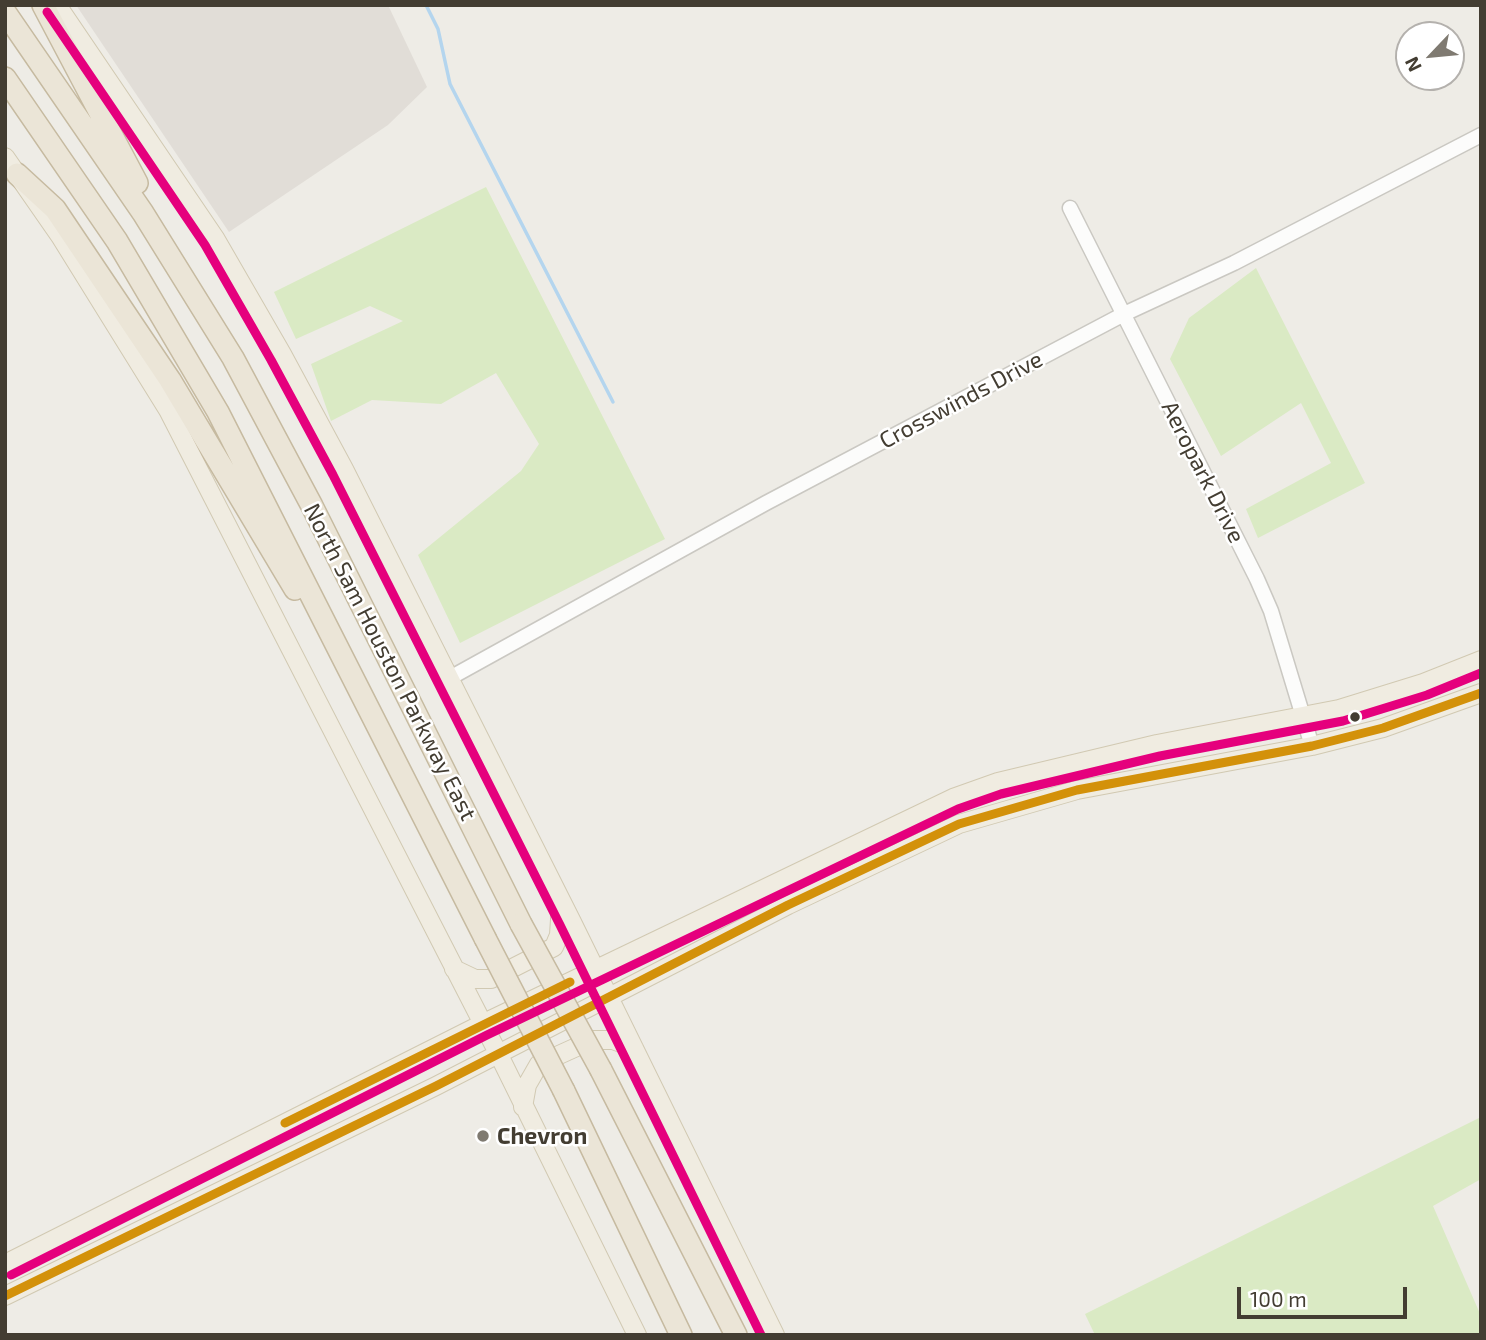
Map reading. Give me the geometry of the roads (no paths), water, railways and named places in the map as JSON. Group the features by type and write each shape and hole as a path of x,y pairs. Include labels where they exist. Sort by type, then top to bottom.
{"highway":[{"path":"43,5 207,314"},
{"name":"North Sam Houston Parkway East","path":"5,12 123,182 207,314 258,404 317,515 521,924 601,1070 736,1335"},
{"name":"North Sam Houston Parkway East","path":"5,78 95,207 170,327 243,458 564,1091 681,1335"},
{"path":"11,166 55,209 170,380 378,725"}],"main road":[{"name":"North Sam Houston Parkway East","path":"57,5 215,238 282,354 344,470 775,1335"},
{"path":"11,166 60,236 167,410 499,1055 637,1335"},
{"path":"24,1287 8,1263 482,1024 953,798 998,782 1157,744 1339,709 1423,683 1481,660"},
{"path":"5,1296 499,1055 788,905 959,824 1077,790 1312,746 1383,728 1481,694"},
{"path":"1072,765 1077,790"},
{"path":"777,881 788,905"},
{"path":"454,969 475,979 491,979 554,947 559,935 561,902"},
{"path":"523,1107 527,1085 539,1064 592,1040 613,1040 634,1048"},
{"path":"164,1184 178,1213"}],"street":[{"name":"Crosswinds Drive","path":"448,679 766,503 1124,314 1245,257 1481,135"},
{"name":"Aeropark Drive","path":"1070,208 1272,611 1312,746"}],"waterway":[{"path":"426,5 438,29 450,84 613,402"}],"place":[{"name":"Chevron","path":"483,1136"}]}
